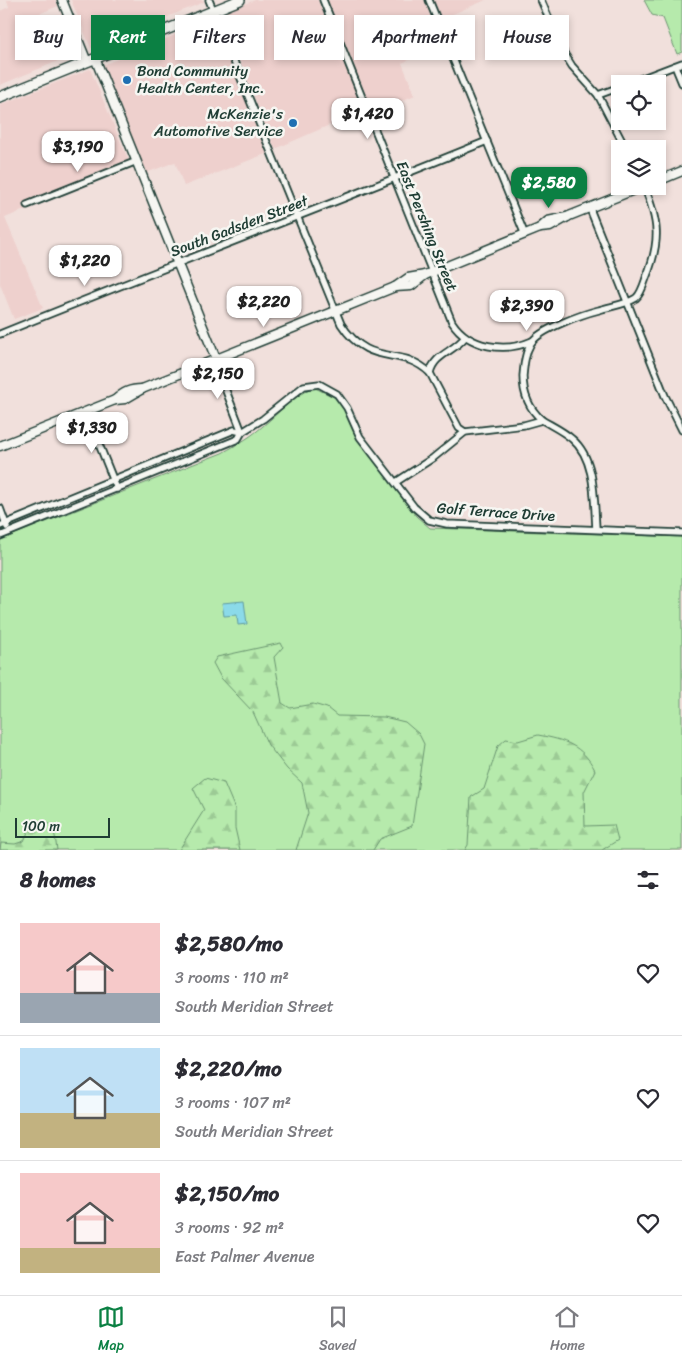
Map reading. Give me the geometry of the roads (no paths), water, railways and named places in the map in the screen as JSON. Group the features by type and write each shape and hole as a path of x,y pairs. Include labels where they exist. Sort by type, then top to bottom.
{"main road":[{"path":"165,31 240,0"},
{"path":"0,97 91,60"}],"street":[{"path":"62,0 137,161 242,432"},
{"path":"209,0 335,311 348,335 361,347 378,354 412,362 430,373 459,428 465,432"},
{"name":"East Pershing Street","path":"322,0 394,179 428,274 452,322 465,337"},
{"path":"429,0 525,235"},
{"path":"542,0 564,53 572,66 598,95 622,140"},
{"path":"651,75 682,63"},
{"path":"675,66 682,83"},
{"path":"598,95 611,90"},
{"name":"South Gadsden Street","path":"0,334 97,293 297,218 487,141"},
{"path":"27,205 137,161"},
{"path":"666,178 682,171"},
{"path":"0,446 115,400 128,391 142,389 395,287 408,278 428,274 525,235 540,228 548,221 590,209 622,195"},
{"path":"430,373 435,359 460,344 465,337 479,343 504,348 517,347 532,341 571,319 627,303 638,297 654,258 657,243 656,217 647,195"},
{"path":"590,209 665,396 682,430"},
{"path":"532,341 526,355 524,391 534,414 573,440 583,453 593,488 596,528"},
{"name":"Golf Terrace Drive","path":"0,536 238,439 242,432 263,419 296,392 309,384 319,384 333,390 341,398 360,437 418,511 433,521 447,524 682,532"},
{"path":"86,412 117,489"},
{"path":"396,482 432,458 465,432 524,425 542,420"},
{"name":"Golf Terrace Drive","path":"3,525 234,430 242,432"},
{"path":"0,508 3,525 10,532"}],"water":[{"path":"244,601 247,624 238,625 237,615 224,616 222,603"}],"place":[{"name":"Bond Community Health Center, Inc.","path":"127,80"},
{"name":"McKenzie's Automotive Service","path":"293,123"}]}
